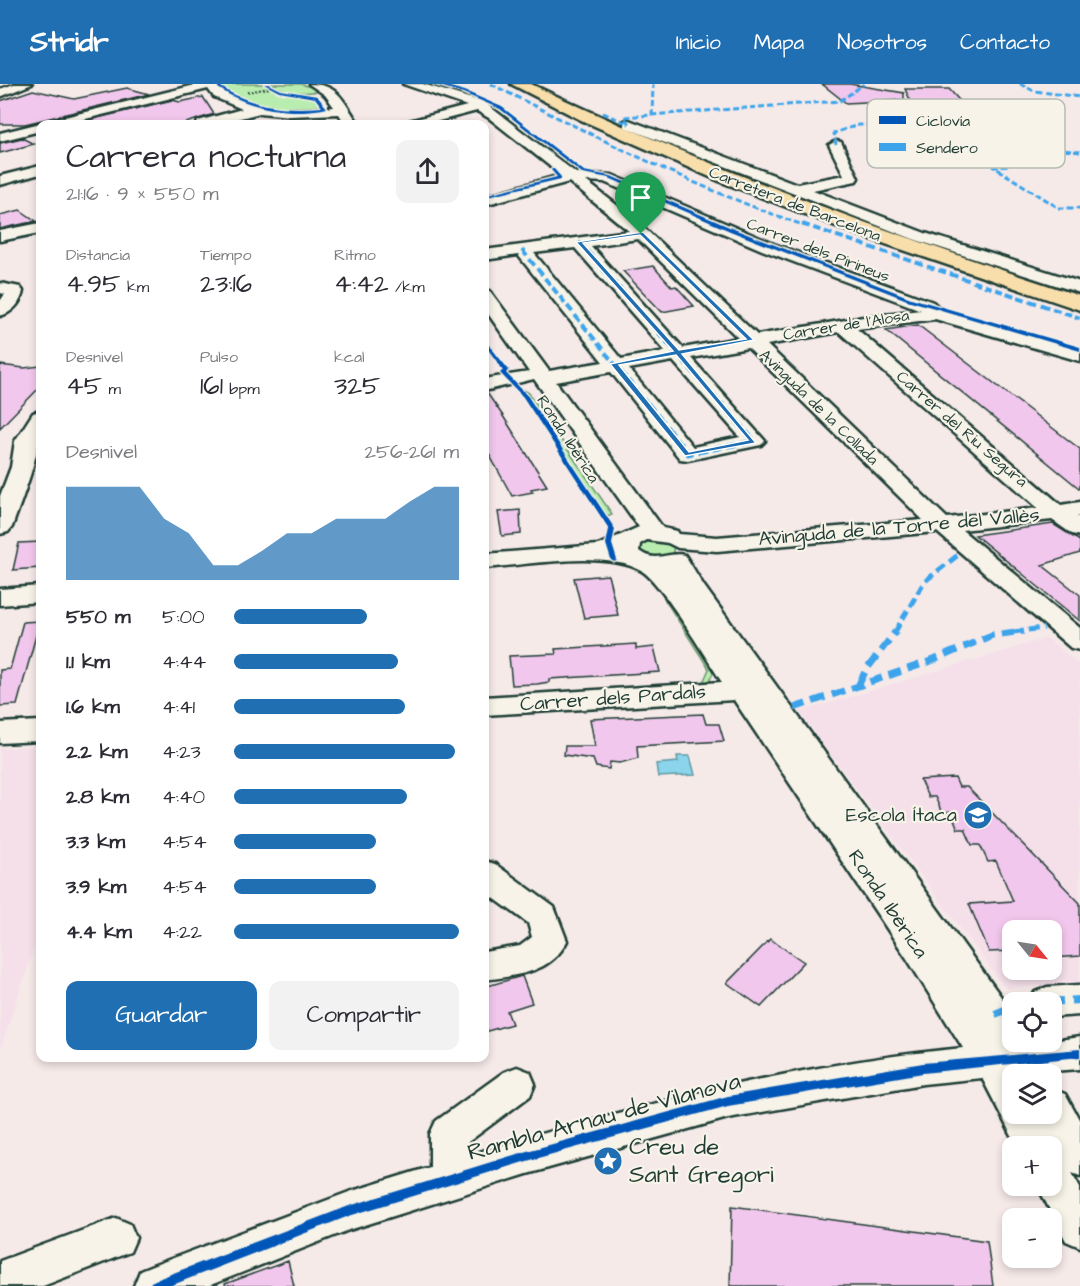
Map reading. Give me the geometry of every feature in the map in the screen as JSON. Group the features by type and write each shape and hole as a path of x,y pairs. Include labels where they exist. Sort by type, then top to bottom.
{"highway":[{"name":"Carretera de Barcelona","path":"519,84 620,133 728,180 886,238 1080,303"}],"street":[{"path":"0,93 26,84"},
{"path":"66,120 211,84 223,98 259,109 303,113 342,110"},
{"path":"315,84 326,89 349,120"},
{"path":"336,84 361,120"},
{"name":"Avinguda de la Collada","path":"409,84 444,92 480,106 577,176 641,234 942,525 1080,642"},
{"path":"429,120 480,106"},
{"path":"218,120 259,109"},
{"path":"629,124 919,236 1080,288"},
{"path":"0,137 36,128"},
{"path":"0,131 36,136"},
{"path":"796,189 850,178 851,175 836,145"},
{"path":"0,181 36,171"},
{"path":"489,200 577,176"},
{"name":"Carrer dels Pirineus","path":"577,176 607,178 768,247 927,306 936,314 1080,355"},
{"path":"0,236 36,229"},
{"path":"489,254 641,234"},
{"path":"522,250 688,454 754,441 579,242"},
{"path":"0,288 14,291 13,299 0,311"},
{"name":"Ronda Ibèrica","path":"489,303 535,377 654,549 693,588 1002,1029"},
{"name":"Carrer de l'Alosa","path":"489,384 921,313 936,314"},
{"name":"Ronda Ibèrica","path":"489,326 535,377"},
{"name":"Carrer del Riu Segura","path":"844,327 1056,512 1080,529"},
{"path":"0,527 31,466 26,441 36,424"},
{"path":"0,471 31,466"},
{"name":"Avinguda de la Torre del Vallès","path":"489,561 942,525 1080,509"},
{"name":"Ronda Ibèrica","path":"654,549 667,582 918,948 1002,1033"},
{"path":"0,597 36,594"},
{"name":"Carrer dels Pardals","path":"489,706 741,690"},
{"path":"0,733 36,731"},
{"path":"489,877 542,916 550,941 529,959 489,965"},
{"path":"1062,1001 1080,1000"},
{"name":"Rambla Arnau de Vilanova","path":"155,1286 349,1211 450,1179 728,1101 923,1068 1002,1046"},
{"name":"Rambla Arnau de Vilanova","path":"1062,1050 1080,1053"},
{"path":"450,1179 449,1134 517,1084"},
{"path":"1062,1124 1080,1158"},
{"path":"1062,1193 1080,1227"},
{"path":"0,1282 116,1238"}],"shaded area":[{"name":"Escola Ítaca","path":"1047,638 1080,665 1080,983 1006,989 799,712"},
{"path":"36,746 36,943 0,1051 0,748"}],"green space":[{"path":"221,84 264,84 280,92 316,98 323,108 297,110 257,104 232,94 221,87"},
{"path":"268,84 301,84 323,91 295,92"},
{"path":"517,386 529,393 612,514 607,516 527,395"},
{"path":"644,539 667,539 674,547 672,555 663,560 639,556 636,544"},
{"path":"670,599 714,670 710,680 702,685 709,669 665,600"}],"water":[{"path":"677,756 690,756 695,775 658,777 656,764 678,762"}],"building":[{"path":"822,84 850,84 904,93 904,99 867,99 867,102 846,103"},
{"path":"127,88 149,94 25,124 0,124 0,101 33,90 74,99"},
{"path":"905,89 949,89 958,99 910,99"},
{"path":"203,97 214,114 195,120 89,120 172,100 180,102"},
{"path":"22,138 34,144 0,153 0,143"},
{"path":"20,210 36,221 0,229 0,215"},
{"path":"653,266 694,306 662,312 623,271"},
{"path":"918,325 1080,449 1080,489 886,330"},
{"path":"0,365 24,368 36,366 36,391 0,428"},
{"path":"489,396 547,486 531,489 533,492 512,496 489,454"},
{"path":"520,510 521,534 502,536 498,512"},
{"path":"1053,524 1080,541 1080,553 1042,565 1080,595 1080,621 975,535"},
{"path":"36,542 36,568 13,570 19,543"},
{"path":"608,575 618,615 584,618 574,578"},
{"path":"36,621 36,636 17,705 0,706 0,670 10,669 23,622"},
{"path":"636,644 636,649 654,647 660,672 549,679 549,682 537,684 512,685 509,656 556,654 555,649"},
{"path":"703,714 706,724 719,724 724,741 637,746 638,758 620,763 610,762 609,769 596,767 593,759 564,755 565,746 595,746 590,719"},
{"path":"955,778 959,787 967,787 1080,903 1080,956 1062,957 1062,920 1002,920 1002,951 989,952 969,904 1013,901 996,861 988,862 980,845 972,845 965,829 958,829 951,812 942,813 935,797 928,797 920,780"},
{"path":"770,939 804,962 761,1007 727,983"},
{"path":"522,976 532,1003 507,1011 512,1024 489,1031 489,986"},
{"path":"732,1206 987,1241 993,1286 730,1286"},
{"path":"288,1261 294,1286 226,1286 225,1284"}],"marked path":[{"path":"491,84 623,151 762,211 1080,318"},
{"path":"652,116 653,84"},
{"path":"629,124 624,117 840,101 864,84"},
{"path":"1020,84 1034,91 1080,97"},
{"path":"603,113 629,124"},
{"path":"836,145 834,133 840,129 867,124"},
{"path":"1065,150 1080,152"},
{"path":"996,168 1059,208 1080,208"},
{"path":"522,250 688,454 754,441 579,242"},
{"path":"859,684 870,664 891,640 924,582 944,563 958,555"},
{"path":"794,708 934,660 992,635 1044,628"},
{"path":"1062,1001 1080,1000"},
{"path":"995,1014 1002,1011"}],"cycle path":[{"path":"220,84 219,87 230,95 269,108 297,110 325,108 316,97 280,91 266,84"},
{"path":"435,84 464,92 501,108 583,172 610,177 732,230 909,299 1080,349"},
{"path":"489,195 560,178 553,170"},
{"path":"489,347 506,370 503,373 525,396 612,529 609,544 614,560"},
{"path":"155,1286 349,1211 527,1156 728,1101 923,1068 1080,1053"}],"place":[{"name":"Escola Ítaca","path":"978,815"},
{"name":"Creu de Sant Gregori","path":"608,1161"}],"route":[{"path":"641,234 579,242 677,352 614,364 688,454 754,441 677,352 751,340 641,234"}]}
